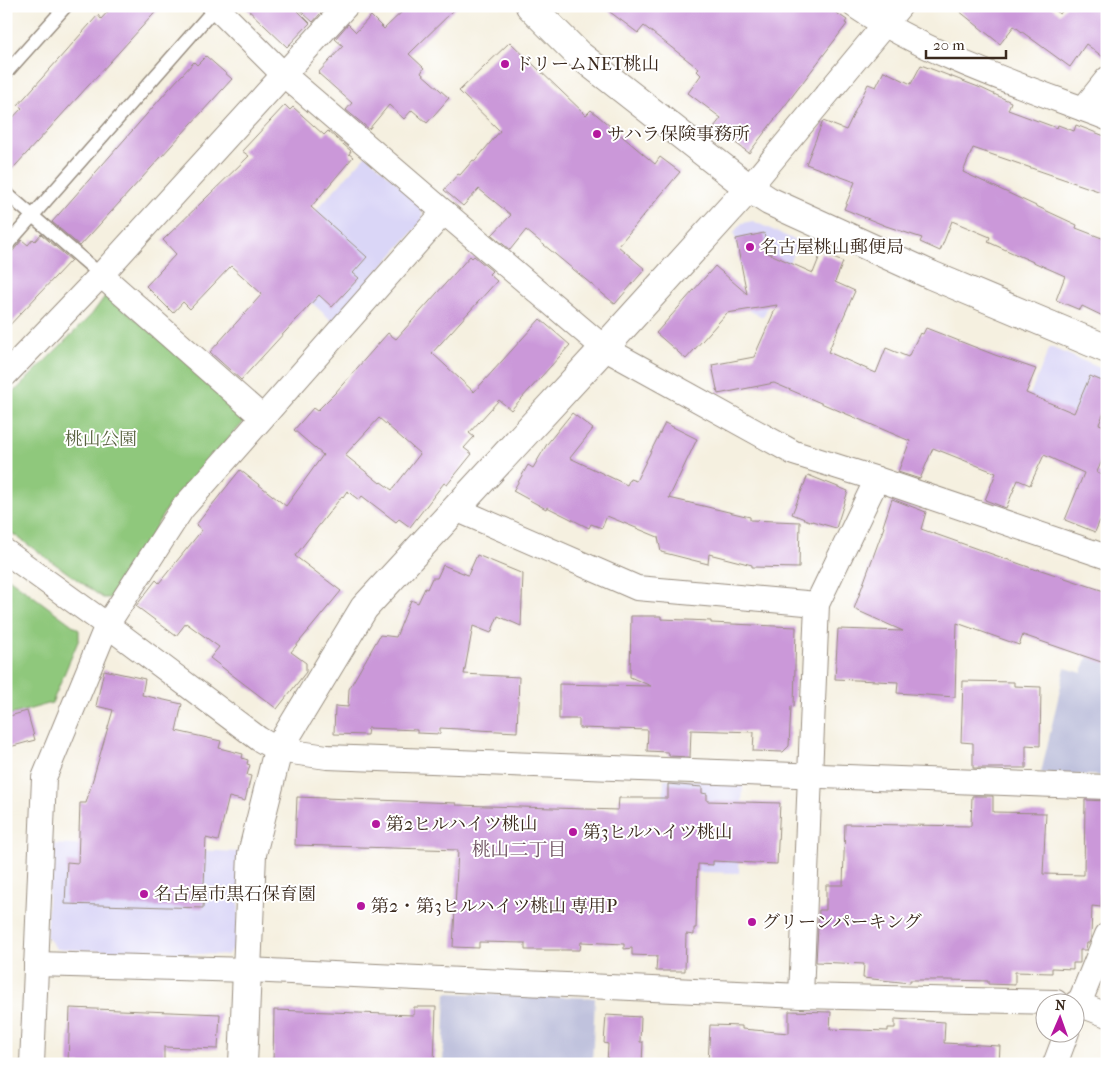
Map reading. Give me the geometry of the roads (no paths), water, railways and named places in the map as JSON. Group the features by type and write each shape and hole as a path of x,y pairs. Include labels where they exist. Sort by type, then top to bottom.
{"street":[{"path":"6,374 101,275 346,6"},
{"path":"530,6 578,54 770,202 931,275 1107,349"},
{"path":"854,6 884,26 984,71 1107,118"},
{"path":"243,1064 252,854 278,750 364,608 750,188 900,6"},
{"path":"216,7 283,74 604,348 794,453 1107,557"},
{"path":"1083,109 1107,79"},
{"path":"32,1064 44,778 107,625 182,509 444,212"},
{"path":"101,275 262,417"},
{"path":"801,996 817,604 877,479"},
{"path":"456,508 637,588 817,604"},
{"path":"6,552 259,739 278,750 327,757 1107,787"},
{"path":"1078,992 1107,935"},
{"path":"36,964 247,970 801,996 1036,1004"},
{"path":"1086,1009 1107,1015"},
{"path":"1055,1064 1063,1042"}],"lane":[{"path":"6,73 66,6"},
{"path":"6,246 216,7"},
{"path":"6,192 101,275"}],"place":[{"name":"ドリームNET桃山","path":"505,64"},
{"name":"サハラ保険事務所","path":"597,134"},
{"name":"名古屋桃山郵便局","path":"750,247"},
{"name":"第2ヒルハイツ桃山","path":"376,824"},
{"name":"第3ヒルハイツ桃山","path":"573,832"},
{"name":"名古屋市黒石保育園","path":"144,894"},
{"name":"第2・第3ヒルハイツ桃山 専用P","path":"361,906"},
{"name":"グリーンパーキング","path":"752,922"}],"district":[{"name":"桃山二丁目","path":"519,849"}],"park label":[{"name":"桃山公園","path":"101,439"}]}
